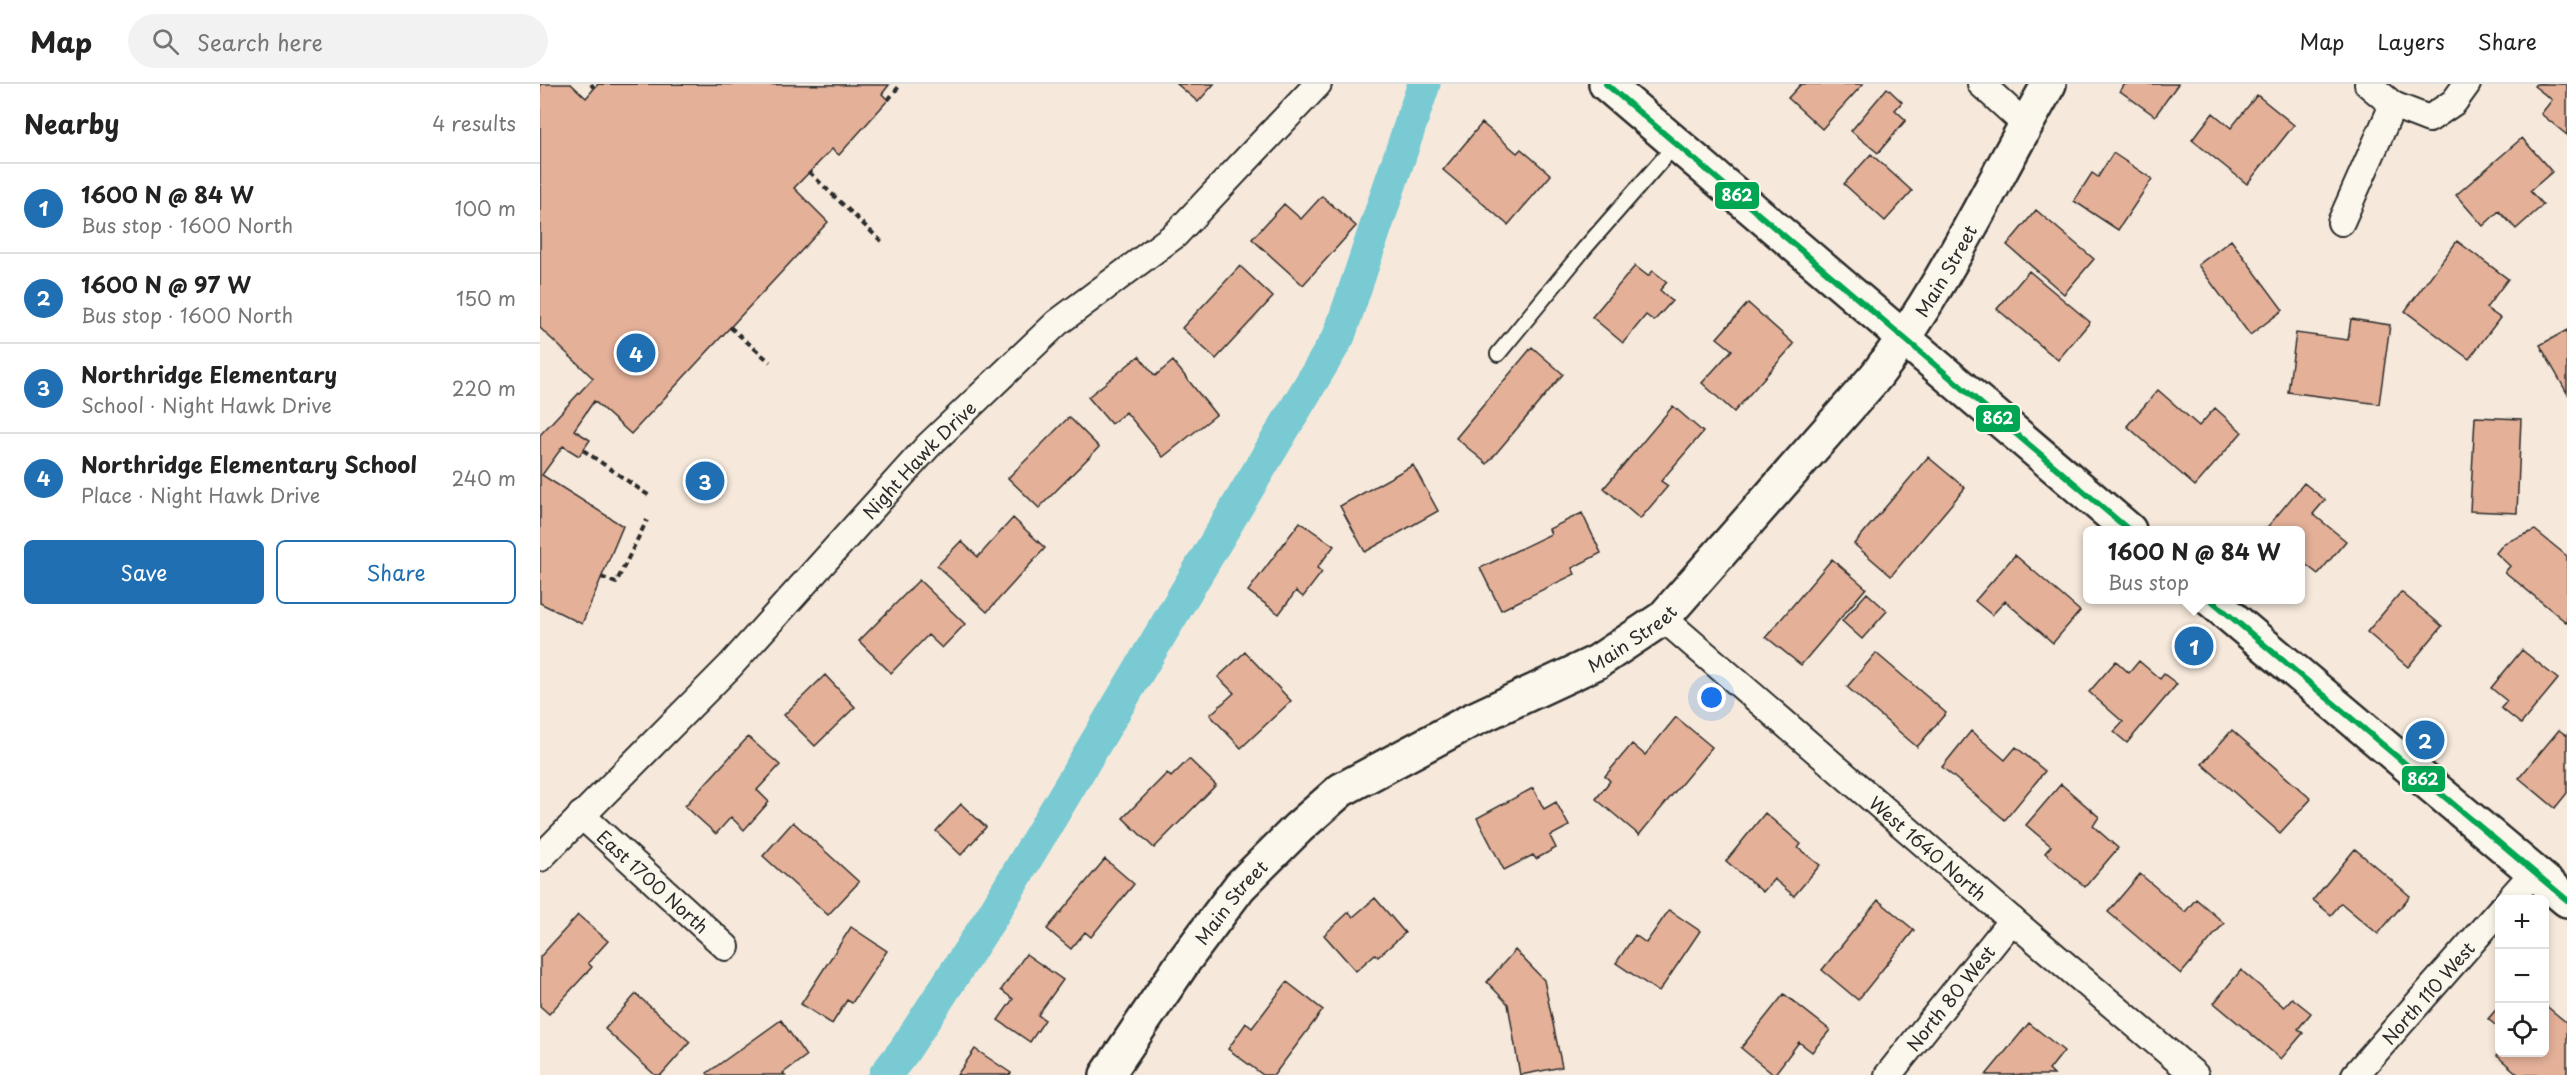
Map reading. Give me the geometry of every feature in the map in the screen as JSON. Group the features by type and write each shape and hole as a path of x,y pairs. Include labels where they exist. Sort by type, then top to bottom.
{"street":[{"name":"Night Hawk Drive","path":"540,858 730,666 928,446 1057,323 1175,235 1318,84"},
{"path":"1606,84 2123,526"},
{"path":"1981,84 2025,124"},
{"name":"Main Street","path":"1107,1075 1184,961 1240,886 1298,828 1341,790 1468,722 1597,662 1663,618 1876,376 1904,340 1930,299 2049,84"},
{"path":"2368,84 2393,105 2429,119 2454,102 2467,84"},
{"path":"2341,222 2393,105"},
{"path":"2216,604 2567,899"},
{"name":"West 1640 North","path":"1663,618 2195,1075"},
{"name":"East 1700 North","path":"581,815 726,947"},
{"path":"2513,895 2534,872"},
{"name":"North 110 West","path":"2355,1075 2495,915"},
{"name":"North 80 West","path":"1888,1075 2012,920"}],"lane":[{"path":"1498,354 1585,248 1676,144"}],"path":[{"path":"888,100 901,84"},
{"path":"809,172 882,242"},
{"path":"730,327 770,362"},
{"path":"583,450 651,497"},
{"path":"602,577 616,583 647,520"}],"building":[{"path":"540,84 571,84 586,98 598,84 889,85 882,94 888,100 839,155 832,149 794,188 828,222 631,434 594,401 574,430 590,440 579,456 563,446 542,475 623,526 582,624 540,603 540,435 593,378 540,328"},
{"path":"1177,84 1214,84 1198,102"},
{"path":"1801,84 1863,84 1822,129 1788,98"},
{"path":"2125,84 2178,84 2155,116 2120,91"},
{"path":"2536,84 2567,84 2567,135 2541,114 2552,100 2534,86"},
{"path":"1887,88 1902,102 1895,110 1906,120 1878,153 1851,131"},
{"path":"2257,95 2294,125 2247,184 2192,140 2213,113 2231,128"},
{"path":"1482,123 1517,153 1521,149 1551,175 1508,225 1443,170"},
{"path":"2522,138 2552,172 2530,191 2543,205 2516,229 2499,211 2483,226 2456,195"},
{"path":"2113,153 2152,179 2118,230 2074,201 2092,173 2098,177"},
{"path":"1871,154 1912,191 1885,221 1844,184"},
{"path":"1322,196 1356,226 1303,285 1252,239 1284,204 1301,219"},
{"path":"2036,210 2094,259 2064,294 2007,245"},
{"path":"2231,240 2283,310 2250,335 2198,265"},
{"path":"2457,241 2508,279 2486,308 2500,318 2469,359 2405,311"},
{"path":"1240,266 1273,297 1216,359 1182,328"},
{"path":"1635,266 1648,276 1653,271 1667,282 1660,290 1672,301 1654,321 1646,315 1623,343 1592,317"},
{"path":"2029,271 2090,322 2058,360 1997,309"},
{"path":"1748,303 1794,344 1734,412 1702,383 1732,350 1717,338"},
{"path":"2351,319 2390,325 2379,404 2288,392 2296,333 2348,340"},
{"path":"2567,330 2567,393 2540,345"},
{"path":"1532,347 1563,374 1487,464 1456,438"},
{"path":"1139,356 1155,376 1173,361 1216,415 1163,457 1126,412 1111,424 1088,397"},
{"path":"2158,390 2199,426 2215,408 2242,432 2195,486 2127,426"},
{"path":"1673,406 1703,432 1661,481 1668,486 1640,519 1604,488"},
{"path":"1069,417 1099,447 1039,508 1008,478"},
{"path":"2475,417 2521,419 2517,513 2470,511"},
{"path":"1928,457 1965,488 1891,576 1854,544"},
{"path":"1413,465 1438,511 1365,552 1340,506"},
{"path":"2304,483 2325,500 2313,514 2346,541 2318,574 2305,564 2305,526 2268,526"},
{"path":"1582,513 1601,553 1572,568 1575,574 1501,610 1480,568 1551,534 1549,529"},
{"path":"1013,518 1045,548 987,612 937,566 961,541 978,557"},
{"path":"1300,522 1334,546 1317,568 1322,572 1303,597 1296,591 1279,614 1248,591"},
{"path":"2535,530 2567,556 2567,623 2505,572 2510,566 2496,553 2504,543"},
{"path":"2015,555 2080,611 2053,643 2005,601 1992,615 1975,601"},
{"path":"1832,559 1866,588 1801,665 1766,637"},
{"path":"919,580 965,624 942,648 928,635 891,673 859,641"},
{"path":"2401,592 2442,626 2408,667 2367,632"},
{"path":"1867,593 1887,611 1862,639 1842,621"},
{"path":"2522,650 2558,679 2521,724 2501,708 2507,701 2491,688"},
{"path":"1245,652 1291,701 1241,748 1210,715 1234,693 1218,677"},
{"path":"1876,653 1946,713 1917,747 1847,687"},
{"path":"2116,661 2129,673 2139,661 2160,679 2164,674 2177,684 2127,743 2114,732 2123,722 2089,692"},
{"path":"825,675 855,707 815,746 784,715"},
{"path":"1676,717 1712,747 1639,835 1596,799 1610,781 1605,776 1632,744 1645,755"},
{"path":"2232,730 2311,799 2280,833 2202,764"},
{"path":"2559,730 2567,734 2567,793 2555,808 2519,778"},
{"path":"1971,731 2005,760 2016,747 2045,771 2005,820 1942,767"},
{"path":"748,737 780,765 757,790 769,802 744,830 731,817 716,834 685,806"},
{"path":"1189,759 1216,785 1154,848 1123,818 1167,773 1171,777"},
{"path":"2061,784 2099,817 2093,826 2118,848 2085,887 2045,853 2051,846 2026,825"},
{"path":"1533,788 1544,809 1556,802 1569,826 1550,836 1556,848 1536,859 1533,855 1504,870 1477,818"},
{"path":"961,804 986,827 961,855 936,831"},
{"path":"1765,813 1801,844 1798,848 1820,865 1794,896 1774,879 1763,892 1726,861"},
{"path":"793,822 859,882 828,915 763,856"},
{"path":"2355,849 2410,896 2378,934 2341,903 2331,915 2313,900"},
{"path":"1105,859 1134,884 1091,937 1085,932 1071,949 1047,929"},
{"path":"2140,874 2185,912 2196,899 2224,923 2181,974 2108,912"},
{"path":"1375,898 1405,933 1378,957 1375,954 1356,971 1324,935 1349,912 1353,917"},
{"path":"1878,900 1914,930 1858,1000 1822,970"},
{"path":"1669,910 1700,931 1659,992 1616,963 1635,935 1646,943"},
{"path":"578,915 608,941 588,963 592,967 549,1014 540,1006 540,957"},
{"path":"851,927 887,951 852,1003 847,1000 832,1024 801,1004"},
{"path":"1515,950 1544,980 1562,1067 1520,1075 1508,1004 1487,982"},
{"path":"1026,954 1063,980 1038,1015 1045,1020 1030,1042 998,1020 1013,999 1001,990"},
{"path":"2241,970 2284,1007 2292,998 2311,1013 2298,1029 2303,1033 2281,1059 2214,1003"},
{"path":"1287,982 1323,1010 1274,1075 1263,1075 1228,1049 1246,1023 1252,1028"},
{"path":"636,994 690,1042 661,1075 655,1075 605,1029"},
{"path":"1784,994 1830,1030 1812,1052 1799,1042 1774,1075 1741,1048"},
{"path":"2549,1008 2567,1023 2567,1075 2519,1075 2498,1057 2549,1057"},
{"path":"2495,1011 2495,1025 2488,1019"},
{"path":"781,1020 806,1056 783,1073 785,1075 709,1075 707,1073"},
{"path":"2029,1023 2064,1051 2049,1070 2054,1075 1986,1075"},
{"path":"975,1049 1011,1073 1009,1075 957,1075"}],"waterway":[{"path":"885,1075 904,1051 992,916 1339,336 1424,84"}],"transit line":[{"name":"862","path":"1606,84 2124,526"},
{"name":"862","path":"2216,604 2567,900"}],"place":[{"name":"Northridge Elementary School","path":"636,353"},
{"name":"Northridge Elementary","path":"705,481"},
{"name":"1600 N @ 84 W","path":"2194,646"},
{"name":"1600 N @ 97 W","path":"2425,740"}]}
